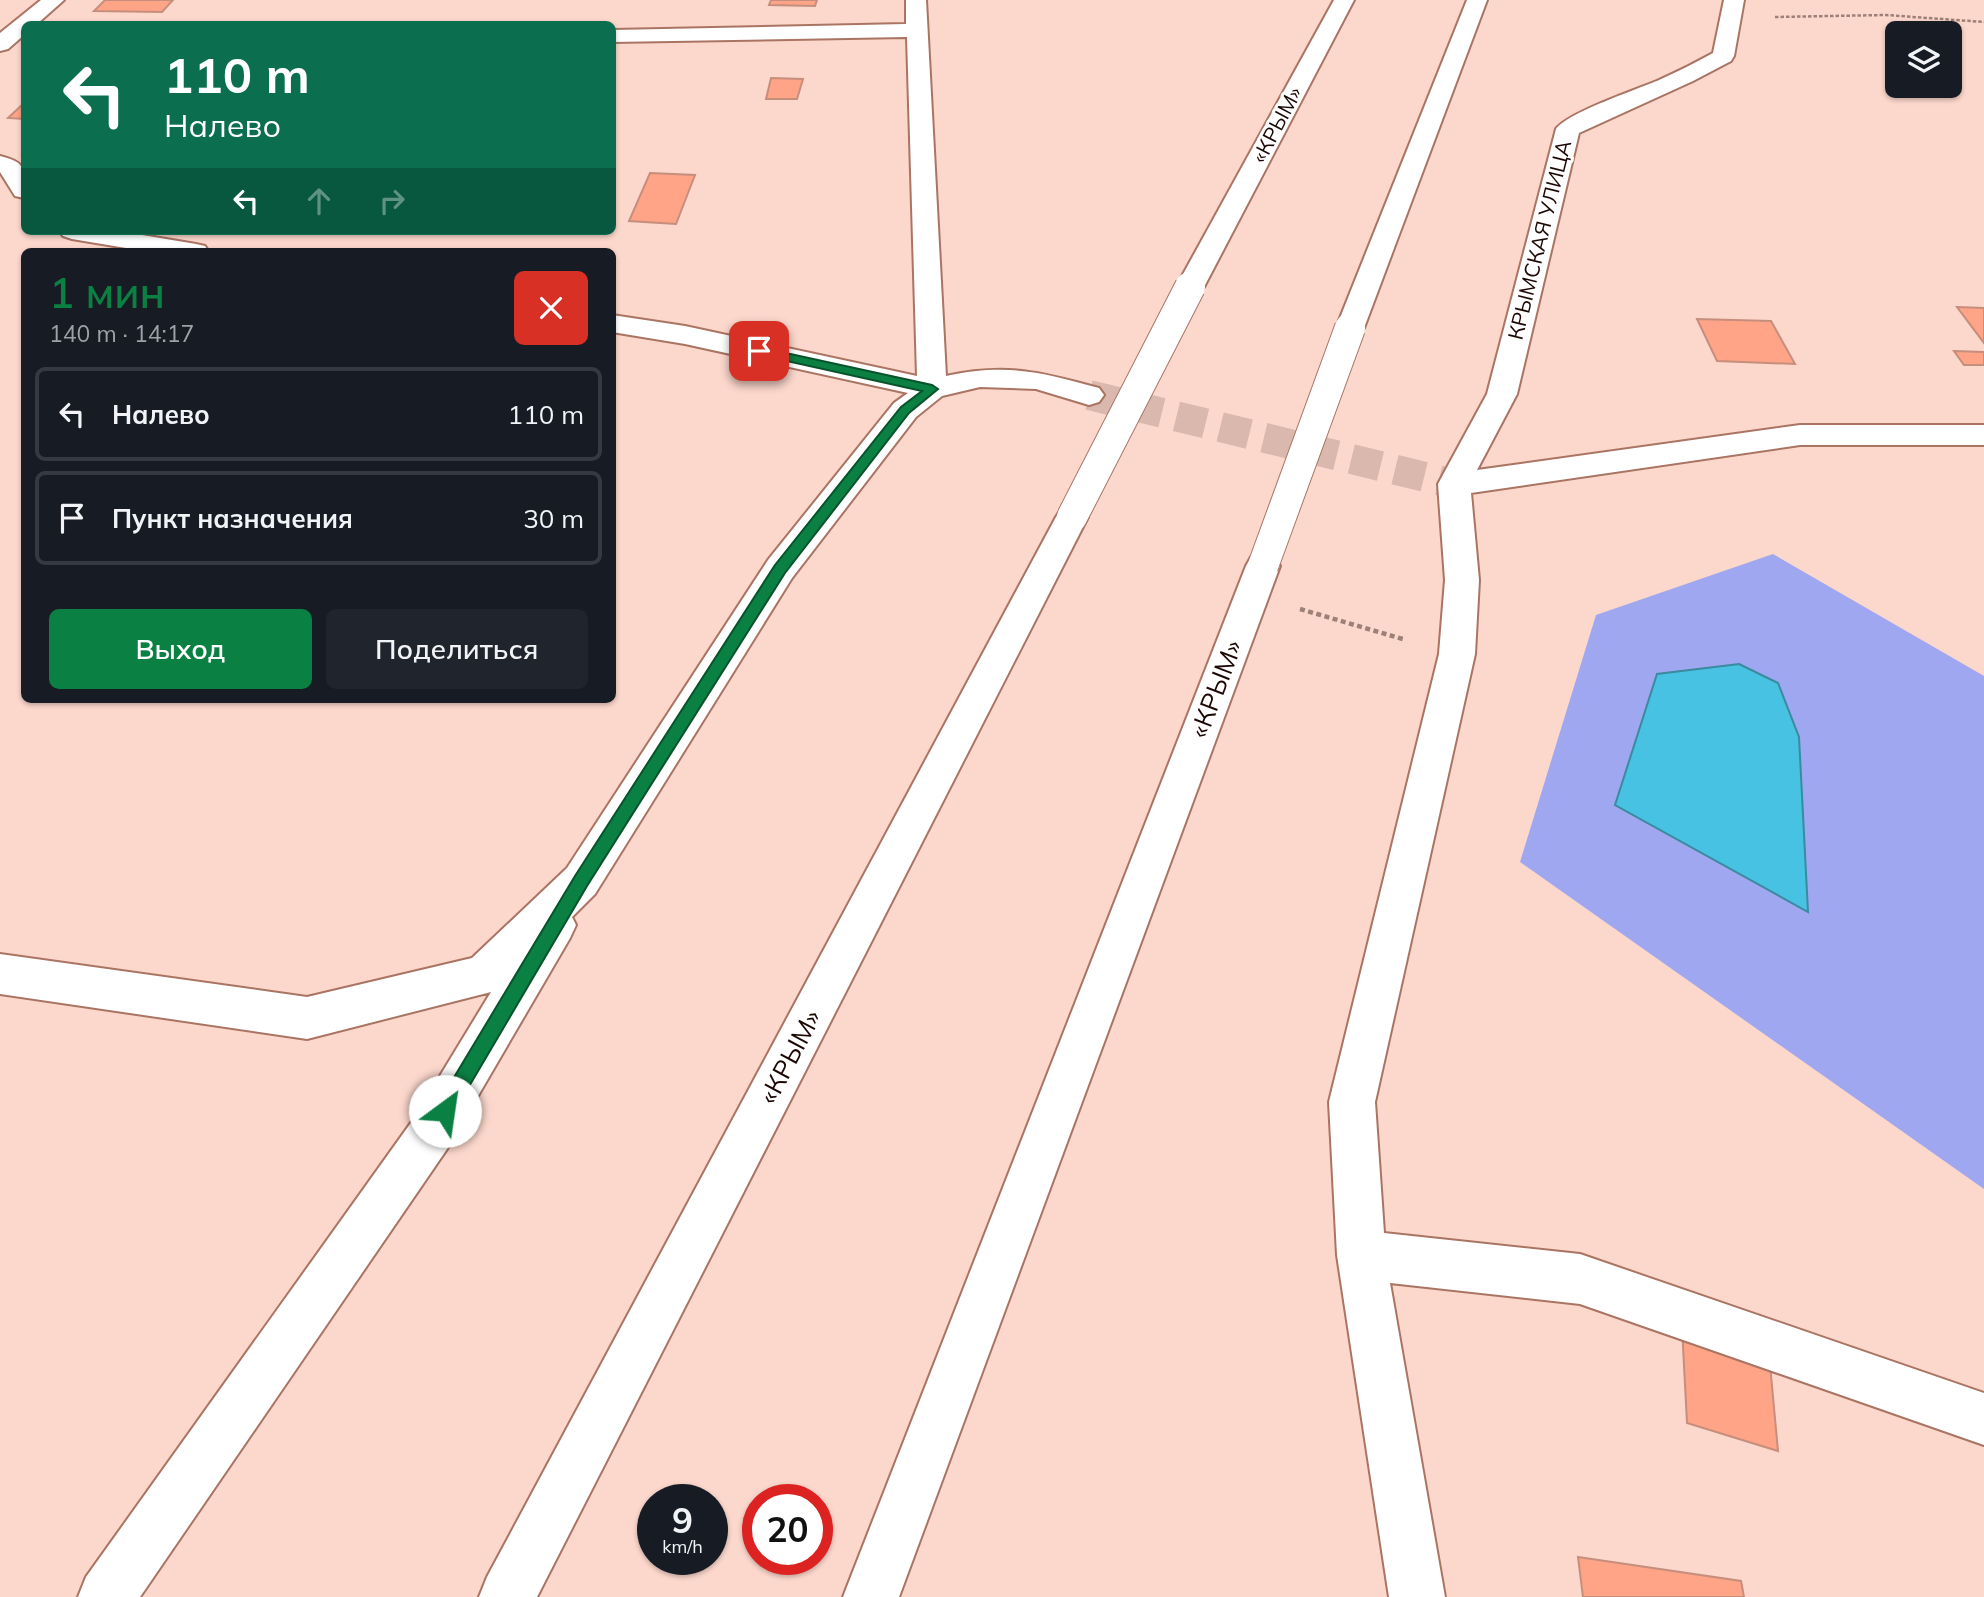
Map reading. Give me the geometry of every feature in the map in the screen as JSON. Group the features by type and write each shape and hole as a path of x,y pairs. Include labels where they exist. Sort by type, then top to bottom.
{"main road":[{"path":"28,21 54,0"},
{"path":"916,0 932,389"},
{"name":"«КРЫМ»","path":"508,1597 1190,287 1344,0"},
{"name":"«КРЫМ»","path":"871,1597 1258,581 1350,328 1477,0"},
{"name":"КРЫМСКАЯ УЛИЦА","path":"1454,484 1502,394 1568,129 1723,57 1733,12"},
{"path":"0,44 21,27"},
{"path":"616,36 917,30"},
{"path":"0,163 12,168 21,185"},
{"path":"96,235 172,248"},
{"path":"616,324 685,335 932,389"},
{"path":"106,1597 431,1133 581,881 780,569 905,410 932,389 980,378 1037,380 1089,395"},
{"path":"1417,1597 1361,1255 1352,1102 1457,654 1462,580 1454,484 1800,435 1984,435"},
{"path":"0,974 307,1018 484,975 581,881"},
{"path":"1361,1255 1580,1279 1984,1419"}],"path":[{"path":"1733,12 1787,16 1886,15 1984,22"},
{"path":"1258,581 1457,654"}],"shaded area":[{"path":"1773,554 1984,676 1984,1189 1520,862 1596,615"},
{"path":"1739,664 1778,683 1799,737 1808,912 1615,805 1657,674"}],"building":[{"path":"105,0 173,0 162,12 94,11"},
{"path":"771,0 817,0 815,6 769,5"},
{"path":"771,78 803,79 797,99 766,99"},
{"path":"21,106 21,119 8,118"},
{"path":"650,173 695,175 676,224 629,221"},
{"path":"1957,307 1984,308 1984,343"},
{"path":"1697,319 1771,321 1795,364 1717,361"},
{"path":"1954,351 1984,352 1984,365 1964,365"},
{"path":"1681,1308 1767,1332 1778,1451 1687,1423"},
{"path":"1578,1557 1741,1581 1744,1597 1583,1597"}],"tunnel":[{"path":"1089,395 1454,484"}],"route":[{"path":"445,1111 581,881 780,569 905,410 932,389 759,351"}]}
